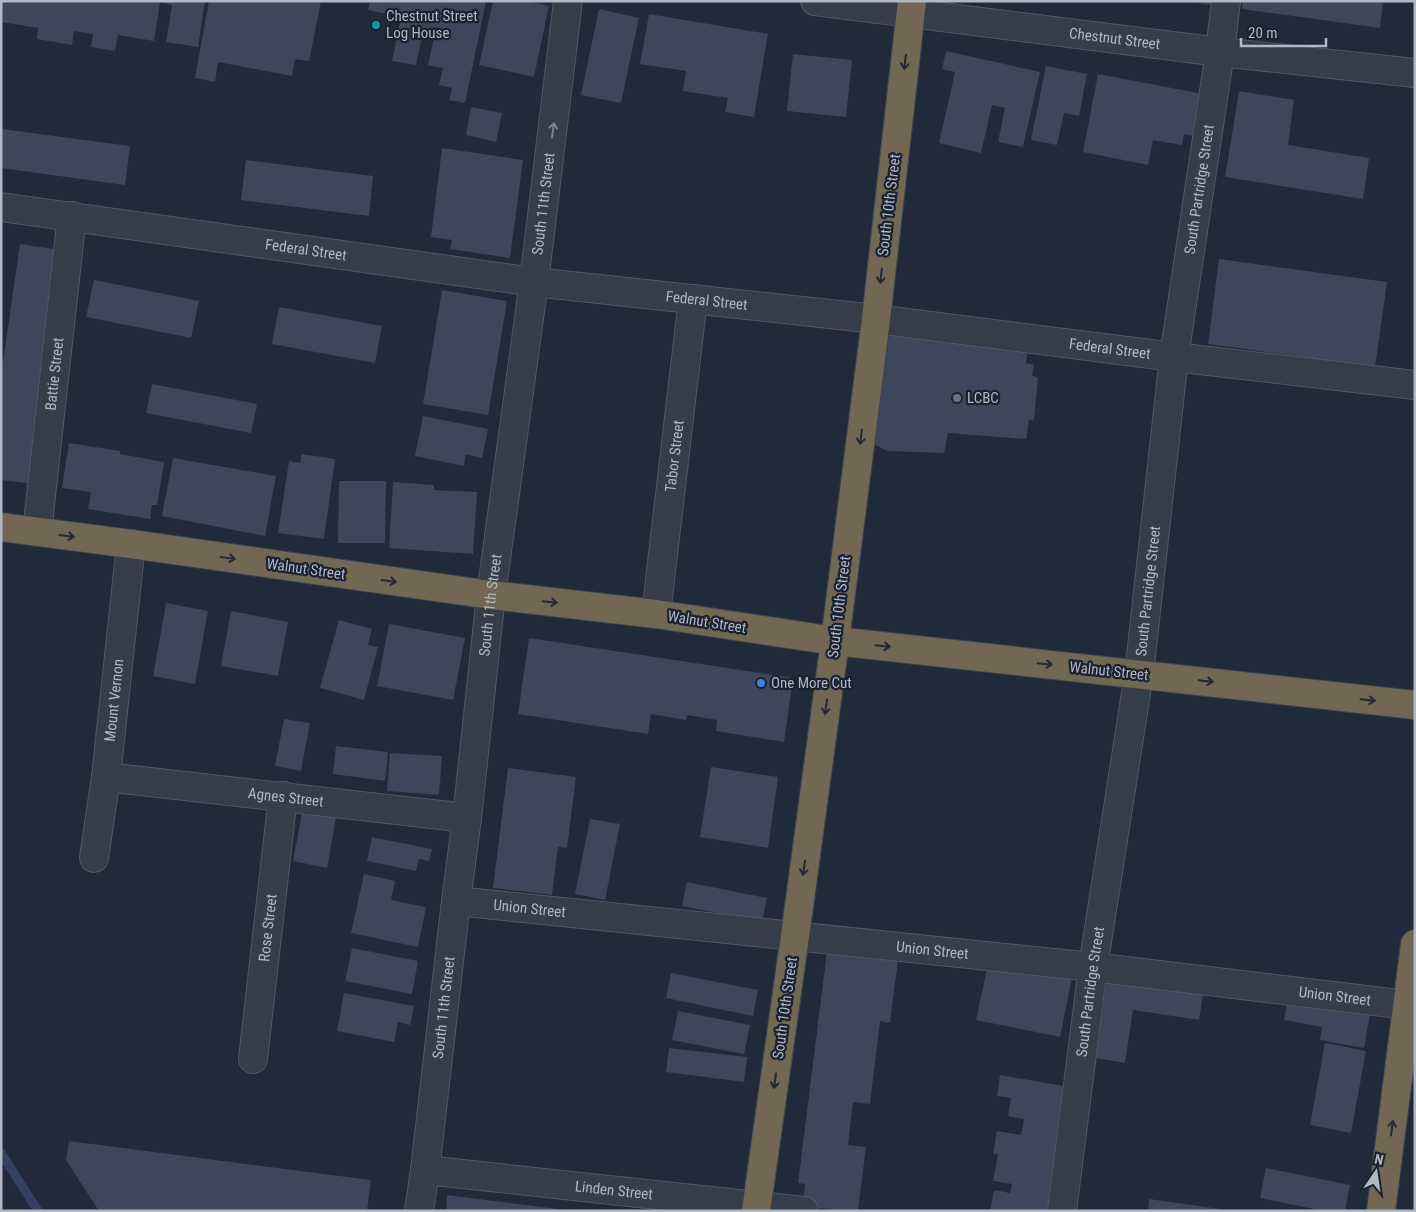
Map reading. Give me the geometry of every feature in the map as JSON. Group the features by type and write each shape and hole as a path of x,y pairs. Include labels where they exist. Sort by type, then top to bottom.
{"highway":[{"name":"South 10th Street","path":"756,1208 796,936 876,319 911,8"},
{"name":"Walnut Street","path":"1,527 491,596 656,614 834,641 1415,705"},
{"path":"1381,1211 1415,944"}],"street":[{"name":"South 11th Street","path":"419,1211 467,818 491,596 534,282 568,1"},
{"name":"Chestnut Street","path":"815,1 911,8 1220,52 1415,74"},
{"name":"South Partridge Street","path":"1062,1211 1093,967 1139,674 1174,357 1226,1"},
{"name":"Federal Street","path":"1,207 534,282 876,319 1415,385"},
{"name":"Battie Street","path":"37,532 72,216"},
{"name":"Tabor Street","path":"656,614 693,300"},
{"name":"Mount Vernon","path":"94,858 106,777 131,544"},
{"name":"Agnes Street","path":"106,777 467,818"},
{"name":"Rose Street","path":"253,1059 283,796"},
{"name":"Union Street","path":"456,901 1093,967 1408,1005"},
{"name":"Linden Street","path":"425,1170 756,1208 804,1211"}],"building":[{"path":"1,1 205,1 198,47 166,42 172,5 160,2 154,41 118,35 115,51 91,47 93,34 74,31 72,45 37,39 38,28 1,22"},
{"path":"209,1 321,1 309,61 295,59 292,76 218,62 215,82 195,78"},
{"path":"370,1 486,1 465,103 449,100 452,88 439,85 443,68 428,65 435,33 423,31 416,65 392,61 401,17 368,10"},
{"path":"493,1 526,1 549,6 534,77 479,65"},
{"path":"1189,1 1222,1 1221,6"},
{"path":"1243,1 1383,1 1380,28 1242,9"},
{"path":"599,9 639,18 621,103 581,95"},
{"path":"649,14 768,34 754,117 725,112 728,98 683,91 686,71 640,64"},
{"path":"946,51 1040,72 1023,147 998,142 1005,108 992,105 981,153 939,143 955,72 942,69"},
{"path":"793,54 852,60 846,117 787,111"},
{"path":"1046,66 1087,74 1079,116 1064,113 1057,145 1031,140"},
{"path":"1098,74 1214,96 1206,138 1184,134 1182,145 1153,140 1148,165 1083,152"},
{"path":"1239,91 1294,100 1288,145 1369,158 1363,199 1225,177"},
{"path":"471,107 502,113 496,142 466,135"},
{"path":"2,129 130,146 125,185 1,168"},
{"path":"442,148 523,160 510,258 450,249 452,240 431,237"},
{"path":"246,160 373,176 369,216 241,200"},
{"path":"20,244 68,251 35,484 1,480 1,375"},
{"path":"1219,259 1387,282 1375,367 1208,344"},
{"path":"94,280 199,301 191,338 86,317"},
{"path":"442,290 507,301 488,415 423,404"},
{"path":"279,307 382,326 375,363 272,344"},
{"name":"LCBC","path":"886,327 1028,344 1026,363 1034,365 1032,375 1038,378 1034,421 1029,419 1026,439 948,433 944,453 887,451 874,444"},
{"path":"152,384 257,404 251,433 146,413"},
{"path":"423,416 488,429 482,458 466,454 464,466 415,456"},
{"path":"69,443 120,451 120,454 164,462 157,505 152,505 150,519 88,509 91,492 62,488"},
{"path":"302,454 335,459 324,539 278,533 289,461 300,463"},
{"path":"173,458 276,476 265,536 162,516"},
{"path":"339,481 386,481 385,543 338,543"},
{"path":"393,482 434,485 434,490 477,492 473,554 389,548"},
{"path":"166,603 208,611 195,684 153,676"},
{"path":"231,611 288,622 278,676 221,666"},
{"path":"339,620 372,629 368,645 378,647 364,700 320,688"},
{"path":"389,624 465,638 453,700 377,686"},
{"path":"529,638 793,678 784,742 716,731 717,720 687,715 686,720 651,714 648,734 518,714"},
{"path":"284,719 310,723 301,771 275,766"},
{"path":"336,746 388,752 385,781 333,774"},
{"path":"390,753 442,756 439,795 387,791"},
{"path":"711,767 778,777 768,848 700,837"},
{"path":"508,768 576,777 567,848 558,847 552,895 493,888"},
{"path":"302,812 336,818 327,868 293,861"},
{"path":"590,819 620,824 605,900 575,894"},
{"path":"372,837 432,849 429,861 419,859 416,871 367,861"},
{"path":"364,874 395,881 391,900 426,907 418,947 351,933"},
{"path":"687,882 767,898 762,922 682,906"},
{"path":"828,943 899,952 890,1023 880,1021 870,1104 853,1102 848,1145 866,1147 858,1211 803,1206 805,1184 798,1183"},
{"path":"352,948 418,961 412,994 345,981"},
{"path":"989,960 1072,978 1060,1037 976,1020"},
{"path":"671,973 758,990 753,1016 666,998"},
{"path":"1108,973 1134,984 1203,995 1199,1020 1133,1010 1125,1063 1095,1058"},
{"path":"344,993 414,1006 410,1025 398,1022 394,1042 337,1031"},
{"path":"1289,994 1338,1009 1370,1015 1364,1048 1320,1040 1322,1027 1284,1020"},
{"path":"678,1011 750,1025 744,1054 672,1040"},
{"path":"1325,1043 1366,1051 1351,1133 1310,1125"},
{"path":"669,1048 747,1057 744,1082 666,1072"},
{"path":"1000,1075 1069,1087 1049,1211 990,1211 994,1190 1010,1193 1012,1184 993,1181 998,1154 993,1154 997,1131 1021,1135 1024,1119 1008,1116 1011,1098 997,1096"},
{"path":"69,1141 371,1180 367,1211 99,1211 66,1160"},
{"path":"1266,1168 1350,1185 1345,1211 1323,1211 1260,1198"},
{"path":"447,1195 566,1210 566,1211 446,1211"},
{"path":"1149,1199 1227,1210 1227,1211 1148,1211"}],"waterway":[{"path":"1,1153 38,1211"}],"place":[{"name":"Chestnut Street Log House","path":"376,25"},
{"name":"LCBC","path":"957,398"},
{"name":"One More Cut","path":"761,683"}]}
